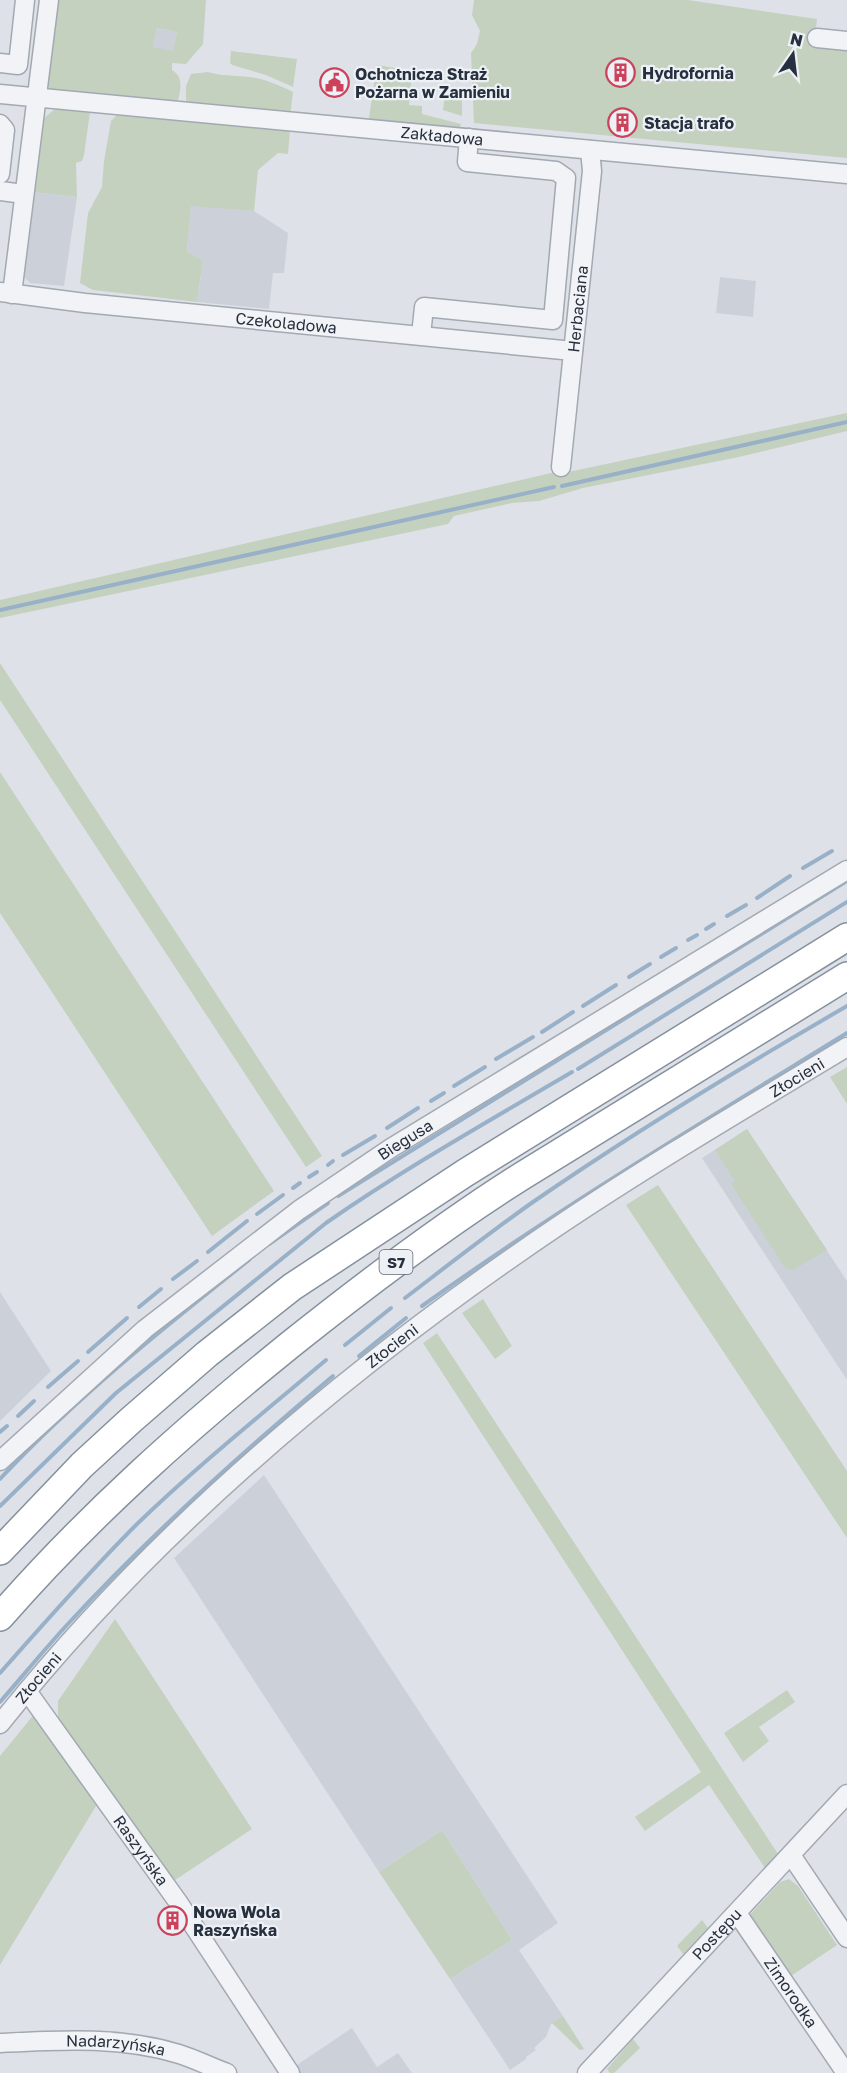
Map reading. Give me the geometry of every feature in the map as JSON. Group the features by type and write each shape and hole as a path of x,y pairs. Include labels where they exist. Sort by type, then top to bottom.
{"highway":[{"name":"S7","path":"0,1551 82,1465 131,1420 207,1354 292,1287 465,1173 847,937"},
{"name":"S7","path":"0,1617 103,1508 164,1450 243,1383 395,1263 513,1181 847,976"}],"street":[{"path":"0,63 18,65 25,0"},
{"path":"6,293 24,194 49,0"},
{"path":"817,38 847,41"},
{"name":"Zakładowa","path":"0,94 847,174"},
{"path":"0,124 5,130 0,174"},
{"path":"421,335 424,307 553,320 566,178 556,171 466,162 469,138"},
{"name":"Herbaciana","path":"561,467 592,171 590,150"},
{"path":"0,191 24,194"},
{"name":"Czekoladowa","path":"6,293 573,351"},
{"path":"503,344 506,315"},
{"name":"Biegusa","path":"0,1461 145,1329 263,1236 332,1186 847,870"},
{"name":"Złocieni","path":"0,1724 121,1586 262,1453 331,1394 423,1323 560,1224 847,1047"},
{"name":"Raszyńska","path":"27,1691 178,1902 290,2073"},
{"name":"Postępu","path":"593,2071 847,1794"},
{"path":"791,1855 847,1938"},
{"name":"Zimorodka","path":"737,1913 846,2073"},
{"name":"Nadarzyńska","path":"0,2043 69,2039 151,2047 180,2055 226,2073"}],"shaded area":[{"path":"157,28 177,32 173,52 153,47"},
{"path":"34,192 77,197 64,286 30,283 24,277"},
{"path":"191,205 254,211 288,233 284,273 273,273 269,309 197,302 203,261 187,251"},
{"path":"720,277 756,281 753,317 716,313"},
{"path":"747,1129 847,1281 847,1380 702,1158"},
{"path":"0,1292 51,1371 0,1421"},
{"path":"264,1475 558,1923 519,1950 563,2016 551,2024 546,2037 534,2048 536,2050 510,2070 450,1979 512,1940 442,1830 379,1872 174,1558"},
{"path":"352,2028 377,2067 398,2053 412,2073 298,2073 294,2067"}],"green space":[{"path":"55,0 206,0 203,44 186,64 172,63 172,70 180,80 180,94 177,103 59,92 51,90 46,84","holes":["157,28 177,32 173,51 153,47"]},
{"path":"474,0 688,0 817,19 814,47 847,51 847,158 474,123 471,53 477,44 480,31 472,15"},
{"path":"231,51 297,59 293,87 266,75 232,65 230,63"},
{"path":"377,65 412,71 409,105 422,106 422,114 461,124 457,133 368,124"},
{"path":"208,72 256,78 293,92 290,117 186,104 186,86 191,74"},
{"path":"445,94 462,95 462,116 443,110"},
{"path":"55,109 90,112 84,155 82,161 76,163 77,197 34,192 44,118"},
{"path":"117,115 290,130 288,154 278,153 258,170 254,211 191,206 187,251 203,261 197,302 93,290 80,283 88,213 102,187 111,121"},
{"path":"847,413 847,431 739,457 583,488 539,501 512,503 454,516 448,524 0,618 0,600 551,473 573,471"},
{"path":"0,663 322,1156 306,1167 0,700"},
{"path":"0,772 274,1191 212,1236 0,913"},
{"path":"847,1067 847,1104 830,1077"},
{"path":"747,1129 827,1250 793,1270 785,1268 731,1184 735,1181 715,1150"},
{"path":"658,1185 847,1471 847,1538 626,1205"},
{"path":"483,1299 512,1346 495,1359 462,1313"},
{"path":"437,1333 778,1854 765,1868 709,1785 645,1831 635,1817 701,1772 423,1343"},
{"path":"115,1619 252,1829 172,1882 58,1718 58,1701"},
{"path":"787,1690 795,1702 759,1727 769,1741 743,1762 724,1733"},
{"path":"36,1712 96,1806 0,1965 0,1756"},
{"path":"442,1830 512,1940 450,1979 379,1872"},
{"path":"789,1879 798,1886 837,1945 788,1978 747,1918 780,1882"},
{"path":"702,1920 708,1928 684,1955 677,1946"},
{"path":"563,2016 584,2049 580,2050 552,2023"},
{"path":"633,2039 640,2048 614,2073 610,2073 607,2069"}],"waterway":[{"path":"562,486 847,422"},
{"path":"0,610 554,487"},
{"path":"803,868 832,851"},
{"path":"757,898 790,876"},
{"path":"338,1196 847,881"},
{"path":"578,1069 847,902"},
{"path":"727,916 746,905"},
{"path":"706,929 714,924"},
{"path":"688,940 697,935"},
{"path":"661,957 676,948"},
{"path":"629,977 650,964"},
{"path":"583,1006 616,985"},
{"path":"405,1298 571,1176 727,1077 847,1006"},
{"path":"542,1032 573,1012"},
{"path":"422,1306 526,1234 847,1033"},
{"path":"496,1059 533,1037"},
{"path":"454,1086 485,1067"},
{"path":"0,1506 116,1393 326,1223 417,1164 572,1072"},
{"path":"431,1101 444,1093"},
{"path":"387,1128 418,1108"},
{"path":"343,1155 375,1136"},
{"path":"328,1165 333,1161"},
{"path":"309,1177 317,1172"},
{"path":"293,1188 300,1183"},
{"path":"257,1214 283,1195"},
{"path":"269,1244 328,1203"},
{"path":"208,1252 247,1221"},
{"path":"0,1479 89,1392 249,1260"},
{"path":"173,1279 197,1261"},
{"path":"139,1307 161,1289"},
{"path":"345,1345 391,1308"},
{"path":"88,1352 127,1318"},
{"path":"359,1356 406,1318"},
{"path":"0,1673 136,1525 326,1360"},
{"path":"48,1387 78,1361"},
{"path":"0,1702 66,1626 162,1528 333,1376"},
{"path":"18,1416 34,1401"},
{"path":"0,1432 7,1426"}],"place":[{"name":"Hydrofornia","path":"621,73"},
{"name":"Ochotnicza Straż Pożarna w Zamieniu","path":"334,83"},
{"name":"Stacja trafo","path":"623,123"},
{"name":"Nowa Wola Raszyńska","path":"172,1921"}]}
